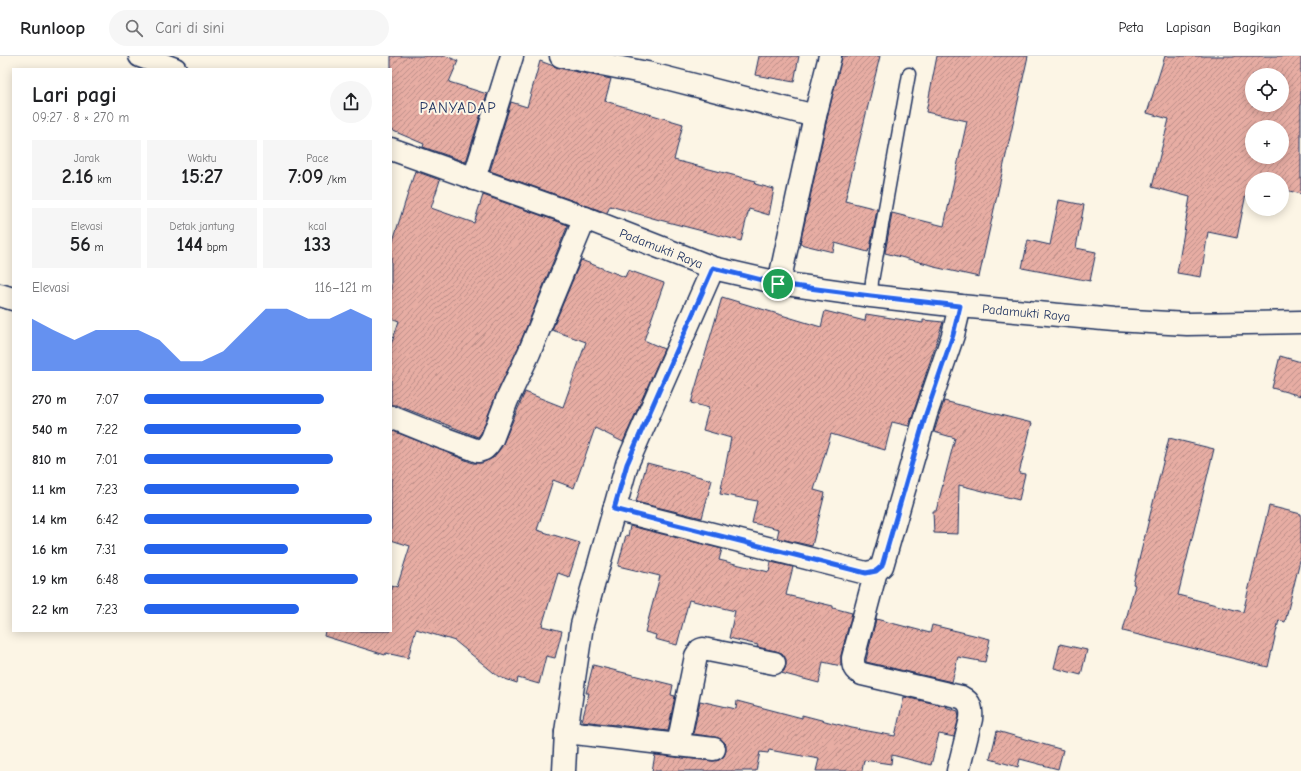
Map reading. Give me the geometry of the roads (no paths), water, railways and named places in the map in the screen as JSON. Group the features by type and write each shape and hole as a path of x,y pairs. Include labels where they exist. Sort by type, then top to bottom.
{"street":[{"path":"140,56 172,68"},
{"path":"474,179 512,56"},
{"path":"561,56 647,73 815,116"},
{"path":"780,277 815,116 830,56"},
{"name":"Padamukti Raya","path":"392,149 585,218 713,268 871,288 960,306 1114,320 1187,324 1301,322"},
{"path":"392,417 478,451 484,449 488,445 529,354 585,218"},
{"path":"564,771 566,732 582,625 627,464 713,268"},
{"path":"0,295 12,299"},
{"path":"614,509 866,573 876,571 882,566 926,414 953,335 960,306"},
{"path":"876,571 852,658 853,666 856,671 862,674 961,697 967,700 970,705 971,719 958,771"},
{"path":"678,745 696,656 700,650 703,649 774,663"},
{"path":"566,732 714,750"}],"lane":[{"path":"871,288 909,74"}],"district":[{"name":"PANYADAP","path":"458,108"}]}
